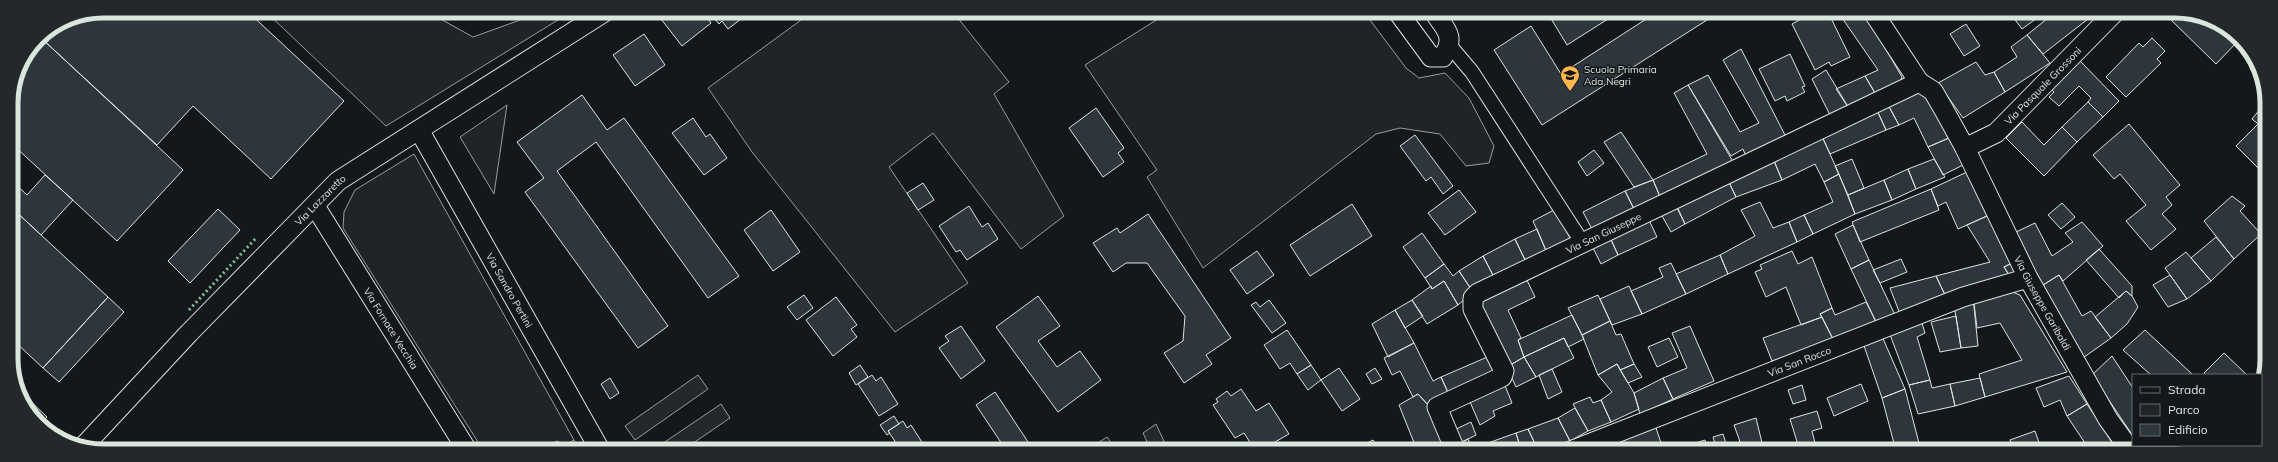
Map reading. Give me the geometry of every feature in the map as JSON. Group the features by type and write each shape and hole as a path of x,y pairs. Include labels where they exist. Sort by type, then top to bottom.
{"street":[{"name":"Via Lazzaretto","path":"87,442 189,333 315,206 338,180 595,18"},
{"path":"1402,18 1431,57 1443,57 1450,46"},
{"path":"1438,18 1448,34 1450,46 1472,72 1582,242"},
{"name":"Via Giuseppe Garibaldi","path":"1877,18 1919,82 1932,91 1965,148 2028,278 2108,419 2126,444"},
{"name":"Via Pasquale Grossoni","path":"1965,148 1996,133 2109,18"},
{"name":"Via San Giuseppe","path":"1452,444 1437,407 1502,377 1504,371 1473,309 1473,298 1483,290 1919,82"},
{"name":"Via Sandro Pertini","path":"419,130 597,444"},
{"name":"Via Fornace Vecchia","path":"315,206 463,444"},
{"name":"Via San Rocco","path":"1588,444 1963,297 2028,278"}],"green space":[{"path":"272,18 439,18 473,37 520,20 521,18 561,18 386,126"},
{"path":"804,18 958,18 1009,82 994,94 1064,216 1021,249 933,133 889,167 968,283 895,332 752,152 708,88"},
{"path":"1159,18 1368,18 1406,68 1419,78 1445,73 1469,98 1494,146 1489,163 1466,166 1440,134 1400,128 1376,134 1203,268 1147,177 1157,170 1085,65"},
{"path":"507,105 494,194 460,137"},
{"path":"414,154 574,440 568,444 557,441 550,444 479,444 343,228 344,212 355,190"},
{"path":"1107,437 1112,444 1096,444"}],"shaded area":[{"path":"698,375 708,389 635,440 625,426"},
{"path":"721,404 730,418 692,444 662,444"},
{"path":"1156,424 1165,444 1148,444 1143,433"},
{"path":"574,440 576,444 568,444"}],"building":[{"path":"255,18 344,101 271,179 193,106 157,145 45,41 56,32 71,24 92,19"},
{"path":"708,18 711,23 682,46 661,19"},
{"path":"714,18 742,18 728,29 722,21 719,24"},
{"path":"1551,18 1610,18 1567,45"},
{"path":"1648,18 1706,18 1707,20 1542,125 1494,50 1531,26 1561,74"},
{"path":"1803,18 1831,18 1850,57 1831,66 1829,62 1815,70 1792,24"},
{"path":"1842,18 1868,18 1902,77 1900,84 1878,98 1865,76 1878,70"},
{"path":"2014,18 2037,18 2022,29"},
{"path":"2048,18 2088,19 2043,54 2027,35"},
{"path":"2169,18 2186,19 2207,24 2231,39 2236,44 2216,64"},
{"path":"1966,24 1980,46 1964,56 1950,34"},
{"path":"644,34 665,65 635,86 613,55"},
{"path":"2027,35 2050,63 2005,92 1994,72 2017,57 2011,47"},
{"path":"2152,38 2165,51 2157,59 2161,63 2126,97 2106,77 2139,43 2143,47"},
{"path":"45,41 183,170 117,241 18,149 18,98 21,81 29,61"},
{"path":"1741,49 1787,139 1747,159 1743,149 1731,156 1688,85 1708,75 1740,132 1759,123 1723,60"},
{"path":"1790,54 1805,86 1802,87 1805,92 1787,101 1785,96 1775,101 1759,69"},
{"path":"2079,60 2119,101 2103,117 2088,102 2091,98 2079,86 2059,106 2049,97 2054,92 2050,88"},
{"path":"1976,62 1985,75 1994,72 2005,92 1963,118 1938,83"},
{"path":"1826,70 1850,110 1832,119 1812,79"},
{"path":"1865,76 1878,98 1850,110 1836,89"},
{"path":"1688,85 1735,165 1661,199 1653,180 1707,154 1674,93"},
{"path":"1913,92 1925,94 1949,138 1928,147 1914,118 1899,125 1887,103"},
{"path":"582,95 607,130 624,118 739,276 708,298 596,142 557,171 668,326 638,348 525,192 544,178 517,142"},
{"path":"2088,102 2103,117 2077,142 2062,127"},
{"path":"1887,103 1899,125 1886,130 1876,108"},
{"path":"1096,108 1124,148 1118,153 1124,162 1103,177 1069,128"},
{"path":"1876,108 1886,130 1830,154 1821,134"},
{"path":"2260,109 2260,170 2236,146 2258,124 2252,119"},
{"path":"693,118 706,137 710,134 727,158 704,175 672,133"},
{"path":"2022,122 2044,145 2062,127 2077,142 2044,176 2006,138"},
{"path":"2129,124 2180,185 2166,197 2172,205 2162,214 2176,229 2151,250 2126,221 2146,205 2120,174 2114,179 2093,155"},
{"path":"1621,132 1653,180 1634,187 1604,142"},
{"path":"1821,134 1839,174 1824,182 1815,164 1782,180 1772,156"},
{"path":"1415,135 1453,186 1443,194 1431,177 1426,181 1400,146"},
{"path":"1949,138 1963,165 1943,175 1928,147"},
{"path":"1594,150 1604,163 1587,176 1578,162"},
{"path":"1772,156 1782,180 1736,197 1726,176"},
{"path":"1852,159 1864,188 1848,195 1835,166"},
{"path":"1934,159 1945,177 1916,189 1908,169"},
{"path":"1908,169 1916,189 1892,200 1884,180"},
{"path":"1967,172 1987,216 1958,229 1946,202 1938,206 1931,189"},
{"path":"1839,174 1855,214 1813,234 1804,215 1833,202 1824,182"},
{"path":"45,175 73,200 41,235 18,214 18,187 27,195"},
{"path":"1726,176 1736,197 1685,224 1675,202"},
{"path":"1653,180 1661,199 1635,211 1625,191"},
{"path":"1884,180 1892,200 1855,214 1848,195"},
{"path":"923,183 934,200 918,210 907,193"},
{"path":"1931,189 1939,210 1860,242 1852,222"},
{"path":"1459,190 1476,212 1445,235 1428,213"},
{"path":"1625,191 1635,211 1593,231 1583,212"},
{"path":"2232,196 2245,206 2240,211 2260,233 2260,235 2234,259 2204,221"},
{"path":"1760,202 1773,228 1789,222 1797,242 1728,274 1720,255 1755,236 1741,210"},
{"path":"2062,203 2075,217 2061,229 2048,215"},
{"path":"1352,204 1372,236 1310,276 1290,245"},
{"path":"969,206 982,227 988,223 998,239 967,260 960,250 956,252 939,226"},
{"path":"1676,206 1685,224 1671,232 1661,214"},
{"path":"218,209 240,230 190,283 168,261"},
{"path":"771,210 800,252 773,271 744,230"},
{"path":"1554,210 1573,243 1548,255 1533,221"},
{"path":"18,214 108,297 43,368 18,345"},
{"path":"1148,214 1231,338 1206,355 1212,364 1184,383 1164,353 1183,341 1185,316 1147,263 1126,263 1113,272 1093,243 1117,228 1120,233"},
{"path":"1804,215 1813,234 1797,242 1789,222"},
{"path":"1987,216 2012,263 2004,267 2011,278 1946,297 1936,276 1990,262 1967,225"},
{"path":"1649,220 1657,237 1618,255 1608,233"},
{"path":"2082,222 2103,246 2063,281 2059,275 2043,285 2014,233 2035,223 2052,256 2073,242 2065,233"},
{"path":"1853,225 1869,260 1851,269 1835,234"},
{"path":"1537,229 1547,253 1526,262 1515,239"},
{"path":"1422,233 1444,264 1425,278 1403,247"},
{"path":"1608,233 1618,255 1601,264 1590,242"},
{"path":"2216,237 2234,259 2211,281 2191,258"},
{"path":"1515,239 1526,262 1495,279 1483,256"},
{"path":"2099,249 2132,286 2132,296 2126,291 2119,298 2086,260"},
{"path":"1257,251 1274,275 1247,294 1230,270"},
{"path":"1792,251 1798,264 1812,257 1832,308 1820,314 1822,317 1801,325 1786,287 1766,297 1755,272 1762,269 1760,265"},
{"path":"2186,252 2211,281 2187,299 2165,268"},
{"path":"1720,255 1728,274 1686,294 1676,274"},
{"path":"1483,256 1495,279 1473,292 1459,271"},
{"path":"1901,259 1907,272 1880,283 1873,270"},
{"path":"1869,260 1895,315 1877,324 1851,269"},
{"path":"1671,263 1686,294 1642,314 1631,291 1663,277 1659,268"},
{"path":"2012,263 2018,275 2011,278 2004,267"},
{"path":"1444,264 1453,276 1459,271 1473,292 1458,305 1444,281 1432,289 1425,278"},
{"path":"1524,274 1535,297 1508,310 1521,338 1518,340 1524,357 1507,367 1479,302"},
{"path":"2059,275 2082,316 2091,311 2111,338 2080,360 2043,285"},
{"path":"2170,275 2187,299 2168,307 2153,285"},
{"path":"1936,276 1946,297 1900,314 1890,288"},
{"path":"1444,281 1458,305 1427,324 1412,300 1431,286 1432,289"},
{"path":"1629,286 1642,314 1612,325 1600,299"},
{"path":"2010,291 2020,295 2067,372 1985,397 1979,374 2022,360 2000,323 1977,328 1974,303"},
{"path":"2126,291 2132,296 2138,307 2127,324 2111,338 2095,317"},
{"path":"804,295 813,308 797,320 787,307"},
{"path":"1598,295 1610,321 1582,335 1568,308"},
{"path":"1038,296 1060,326 1038,341 1057,367 1080,351 1101,380 1058,412 996,327"},
{"path":"108,297 124,312 59,382 43,368"},
{"path":"836,297 857,325 851,329 857,337 833,356 806,320"},
{"path":"1973,297 1978,346 1961,348 1954,305"},
{"path":"1269,300 1286,323 1272,333 1251,305 1256,302 1260,307"},
{"path":"1412,300 1423,316 1405,328 1395,310"},
{"path":"1866,302 1877,324 1833,339 1820,314 1832,308 1835,315"},
{"path":"1395,310 1414,343 1388,357 1372,324"},
{"path":"1572,315 1584,339 1568,347 1564,338 1524,357 1518,340"},
{"path":"1956,316 1961,348 1940,352 1931,322"},
{"path":"1822,317 1833,339 1772,361 1763,338"},
{"path":"1921,320 1925,333 1917,337 1930,380 1909,385 1889,332"},
{"path":"1610,321 1616,335 1621,334 1634,364 1620,370 1617,364 1598,375 1582,335"},
{"path":"961,326 985,361 961,379 939,348 949,341 945,336"},
{"path":"1690,326 1714,381 1673,399 1663,378 1687,368 1672,333"},
{"path":"1287,330 1311,365 1297,374 1290,363 1280,369 1264,345"},
{"path":"2145,330 2192,374 2150,374 2123,350"},
{"path":"1881,334 1905,389 1882,398 1862,340"},
{"path":"1564,338 1574,358 1536,377 1524,357"},
{"path":"1669,338 1678,357 1657,367 1648,347"},
{"path":"1414,343 1433,381 1441,377 1450,397 1429,406 1418,394 1413,397 1400,371 1392,375 1384,358"},
{"path":"2224,353 2246,374 2205,374 2204,373"},
{"path":"1492,355 1500,374 1450,397 1441,377"},
{"path":"2112,356 2132,386 2132,435 2092,375"},
{"path":"1524,357 1536,377 1516,387 1507,367"},
{"path":"1617,364 1634,393 1639,409 1611,422 1601,400 1612,392 1598,375"},
{"path":"1634,364 1642,377 1628,383 1620,370"},
{"path":"860,365 868,377 856,385 849,373"},
{"path":"1311,365 1321,380 1308,390 1297,374"},
{"path":"1339,368 1360,399 1342,411 1321,380"},
{"path":"1375,368 1382,379 1372,384 1366,374"},
{"path":"1552,369 1562,392 1548,399 1539,375"},
{"path":"872,375 876,381 881,377 898,404 879,416 858,384"},
{"path":"2069,376 2087,404 2067,416 2060,400 2044,407 2036,388"},
{"path":"610,378 619,393 610,399 601,384"},
{"path":"1502,378 1512,403 1493,411 1495,416 1480,425 1467,395"},
{"path":"1663,378 1673,399 1640,414 1634,393"},
{"path":"1980,378 1985,397 1955,406 1950,384"},
{"path":"1930,380 1932,388 1950,384 1955,406 1918,414 1909,385"},
{"path":"1861,384 1868,401 1834,416 1827,398"},
{"path":"1802,385 1806,400 1793,404 1788,390"},
{"path":"1241,389 1256,411 1269,403 1289,434 1275,442 1276,444 1251,444 1244,433 1235,438 1213,405 1218,402 1216,399 1227,391 1231,396"},
{"path":"1905,389 1919,444 1894,444 1882,398"},
{"path":"995,392 1029,444 1002,444 976,405"},
{"path":"1418,394 1429,406 1442,444 1415,444 1399,405"},
{"path":"1590,397 1593,403 1601,400 1611,422 1588,431 1573,404"},
{"path":"29,399 47,417 44,420 43,419 32,406"},
{"path":"2087,404 2113,444 2083,444 2085,443 2067,416"},
{"path":"1575,408 1588,431 1570,441 1558,418"},
{"path":"1817,411 1822,428 1812,431 1815,443 1798,444 1790,419"},
{"path":"894,416 899,424 888,431 890,433 887,435 880,425"},
{"path":"1558,418 1570,441 1559,444 1535,444 1528,429"},
{"path":"1756,418 1762,444 1741,444 1734,425"},
{"path":"903,421 907,428 911,425 923,444 897,444 888,431"},
{"path":"1471,422 1476,435 1458,444 1452,431"},
{"path":"1655,425 1661,444 1605,444"},
{"path":"1528,429 1535,444 1519,444 1516,433"},
{"path":"2035,431 2040,444 2011,444 2010,440"},
{"path":"1516,433 1519,444 1488,444"},
{"path":"1723,434 1726,444 1715,444 1713,437"},
{"path":"1468,439 1470,444 1458,444"},
{"path":"1373,440 1375,444 1365,444"},
{"path":"1705,440 1706,444 1692,444"}],"hedge":[{"path":"189,310 256,238"}],"place":[{"name":"Scuola Primaria Ada Negri","path":"1570,92"}]}
